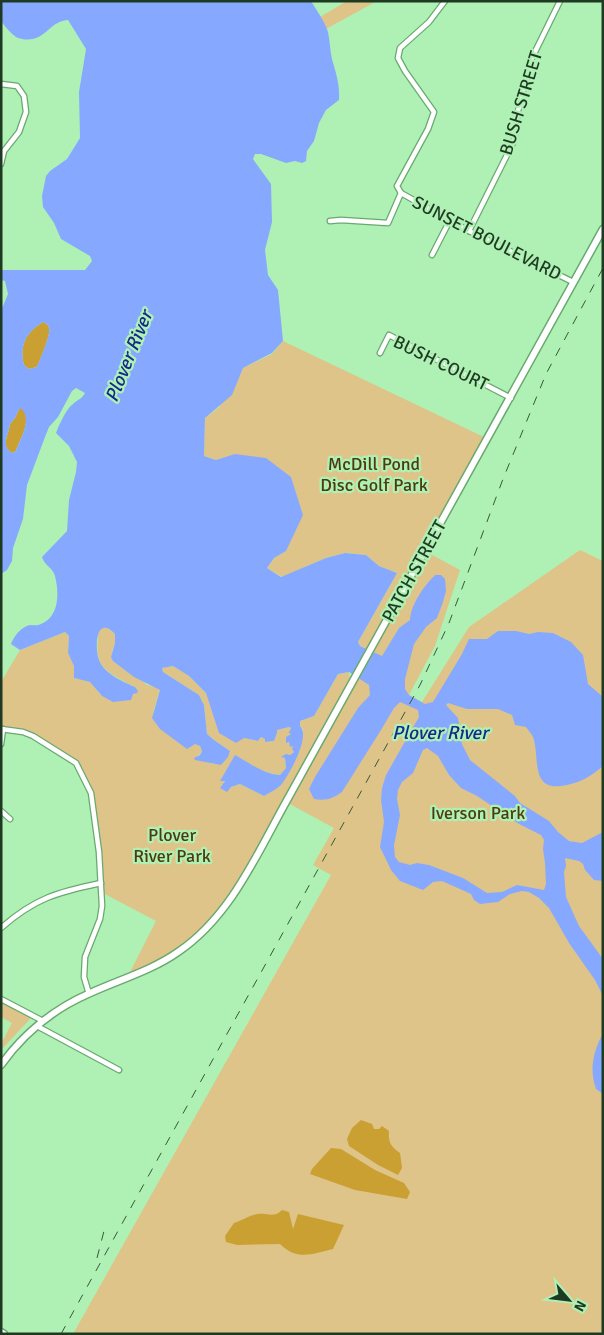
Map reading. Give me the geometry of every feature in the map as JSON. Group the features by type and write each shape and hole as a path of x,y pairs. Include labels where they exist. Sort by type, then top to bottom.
{"street":[{"path":"401,193 397,186 428,129 434,112 401,65 398,58 400,48 429,22 445,1"},
{"name":"BUSH STREET","path":"469,231 514,141 520,102 530,62 560,1"},
{"path":"1,84 17,86 24,96 26,112 19,132 2,151 1,164"},
{"name":"SUNSET BOULEVARD","path":"330,221 388,223 401,193 469,231 573,282"},
{"path":"432,256 450,220"},
{"name":"PATCH STREET","path":"1,1065 21,1041 37,1026 69,1003 142,971 177,953 208,927 235,893 603,229"},
{"name":"BUSH COURT","path":"380,353 390,335 511,398"},
{"path":"1,744 2,729 23,732 33,736 76,763 90,793 102,906 100,919 85,957 84,976 88,994"},
{"path":"1,811 10,819"},
{"path":"1,928 26,907 46,898 66,890 101,883"},
{"path":"1,999 43,1021"},
{"path":"37,1026 119,1070"}],"green space":[{"path":"347,1 377,1 326,29 320,17"},
{"path":"283,341 486,438 423,550 460,570 435,646 409,695 422,702 469,627 580,550 603,561 603,1334 73,1334 331,875 313,865 334,828 286,802 235,893 193,941 127,978 156,921 101,892 91,793 76,763 33,736 1,729 1,682 20,650 65,632 69,636 68,653 74,666 74,678 90,682 105,698 115,701 125,700 133,693 135,687 102,666 98,657 99,633 100,630 106,627 115,634 112,652 147,685 157,687 160,690 153,713 200,746 202,751 195,760 214,764 230,751 207,734 204,705 199,695 163,672 161,668 173,666 189,676 206,693 210,702 244,738 258,741 261,737 265,739 265,742 274,741 277,730 291,728 291,733 287,740 293,746 294,752 285,758 286,768 280,775 260,770 244,760 232,762 221,780 224,780 224,783 231,787 240,784 264,796 280,786 300,750 303,729 300,726 300,721 314,716 338,674 349,672 350,681 367,649 360,646 358,642 397,573 379,566 366,555 345,553 326,558 282,577 267,568 274,558 286,551 235,455 216,460 204,456 205,418 219,407 243,368 272,354"},
{"path":"1,1001 29,1016 30,1019 1,1050 1,1044 12,1023 1,1017"}],"shaded area":[{"path":"43,322 49,328 47,342 37,367 29,369 24,365 23,346 32,330"},
{"path":"19,409 23,409 26,424 16,451 12,453 6,447 6,440 10,424"},
{"path":"361,1120 372,1124 374,1129 379,1129 382,1126 389,1131 391,1144 400,1153 402,1168 398,1175 378,1165 349,1146 347,1139 352,1128"},
{"path":"331,1148 341,1149 375,1170 404,1183 410,1192 407,1199 355,1190 310,1174 312,1169"},
{"path":"282,1210 289,1212 293,1229 298,1214 344,1225 333,1249 305,1255 292,1253 280,1244 237,1245 226,1242 225,1236 234,1223 256,1214 274,1215"}],"water":[{"name":"Plover River","path":"1,1 311,1 328,32 331,56 338,84 339,100 326,110 319,123 314,141 307,151 306,161 302,163 295,161 286,163 261,154 255,154 253,159 271,184 272,222 265,250 268,275 278,290 283,341 272,353 243,368 232,395 205,418 204,456 216,460 235,454 266,458 291,477 303,515 286,551 274,558 267,568 281,577 326,558 345,553 366,555 379,566 397,573 358,642 360,646 382,656 399,628 410,620 415,602 427,584 435,575 441,575 445,579 446,591 437,618 426,627 414,644 405,679 405,689 409,695 425,704 433,702 469,639 487,639 498,631 516,631 529,634 538,632 553,633 571,642 583,655 588,684 603,697 603,766 578,782 561,786 551,786 545,783 540,777 538,770 533,737 526,727 515,725 512,715 498,709 467,709 448,703 446,705 458,718 462,744 470,760 515,796 520,803 549,821 569,841 582,843 603,832 603,881 594,880 579,861 565,858 566,866 564,872 566,897 579,926 603,959 603,996 595,980 569,943 549,908 539,898 529,892 522,891 510,894 498,902 480,904 474,900 471,894 442,881 433,882 423,890 400,881 391,870 380,847 384,822 381,800 382,788 386,775 419,717 418,710 400,702 394,708 342,792 329,799 314,799 309,789 315,777 358,708 370,695 369,685 349,672 338,674 314,716 300,721 303,731 301,746 298,756 281,785 264,796 240,784 231,787 227,792 220,788 225,781 220,781 235,755 262,770 280,775 286,768 285,758 281,757 294,752 293,746 290,747 289,742 286,743 286,737 291,734 288,732 291,728 277,730 274,741 265,742 265,739 261,737 258,741 244,738 236,743 219,733 206,693 189,676 173,666 162,668 163,672 199,695 204,705 207,734 230,751 228,757 221,765 195,760 194,758 200,755 202,751 200,746 195,744 187,749 160,729 152,718 160,690 134,677 113,661 111,657 115,643 115,634 108,629 103,628 98,636 98,657 102,666 110,674 135,687 138,691 133,694 131,700 113,702 102,696 90,682 74,678 74,666 68,653 69,636 65,632 20,650 11,644 21,630 30,625 40,625 55,610 57,589 55,576 42,557 67,531 69,500 77,462 69,446 56,433 68,410 85,393 76,388 72,391 58,417 49,427 27,485 23,519 13,548 12,561 7,570 1,574 1,311 8,294 5,281 1,280 1,270 85,270 92,261 90,256 61,239 54,223 43,207 42,196 46,176 67,159 80,138 79,92 86,49 68,20 55,24 42,35 30,39 16,37 1,21","holes":["43,322 49,328 47,341 37,367 29,369 24,365 23,346 32,330","19,409 22,409 25,414 26,424 16,451 12,453 6,447 6,440 10,424","427,748 438,756 449,775 461,788 477,796 519,824 541,835 544,840 546,884 544,890 517,885 502,892 487,893 463,878 429,865 417,863 410,865 399,862 395,857 394,845 400,815 397,799 398,790 402,782 413,773 423,750"]},
{"path":"603,1033 603,1094 596,1089 593,1061"}],"railway":[{"path":"61,1334 420,685 449,623 503,479 546,374 603,268"},
{"path":"97,1258 104,1231"}],"park label":[{"name":"McDill Pond Disc Golf Park","path":"374,474"},
{"name":"Iverson Park","path":"478,813"},
{"name":"Plover River Park","path":"172,845"}]}
